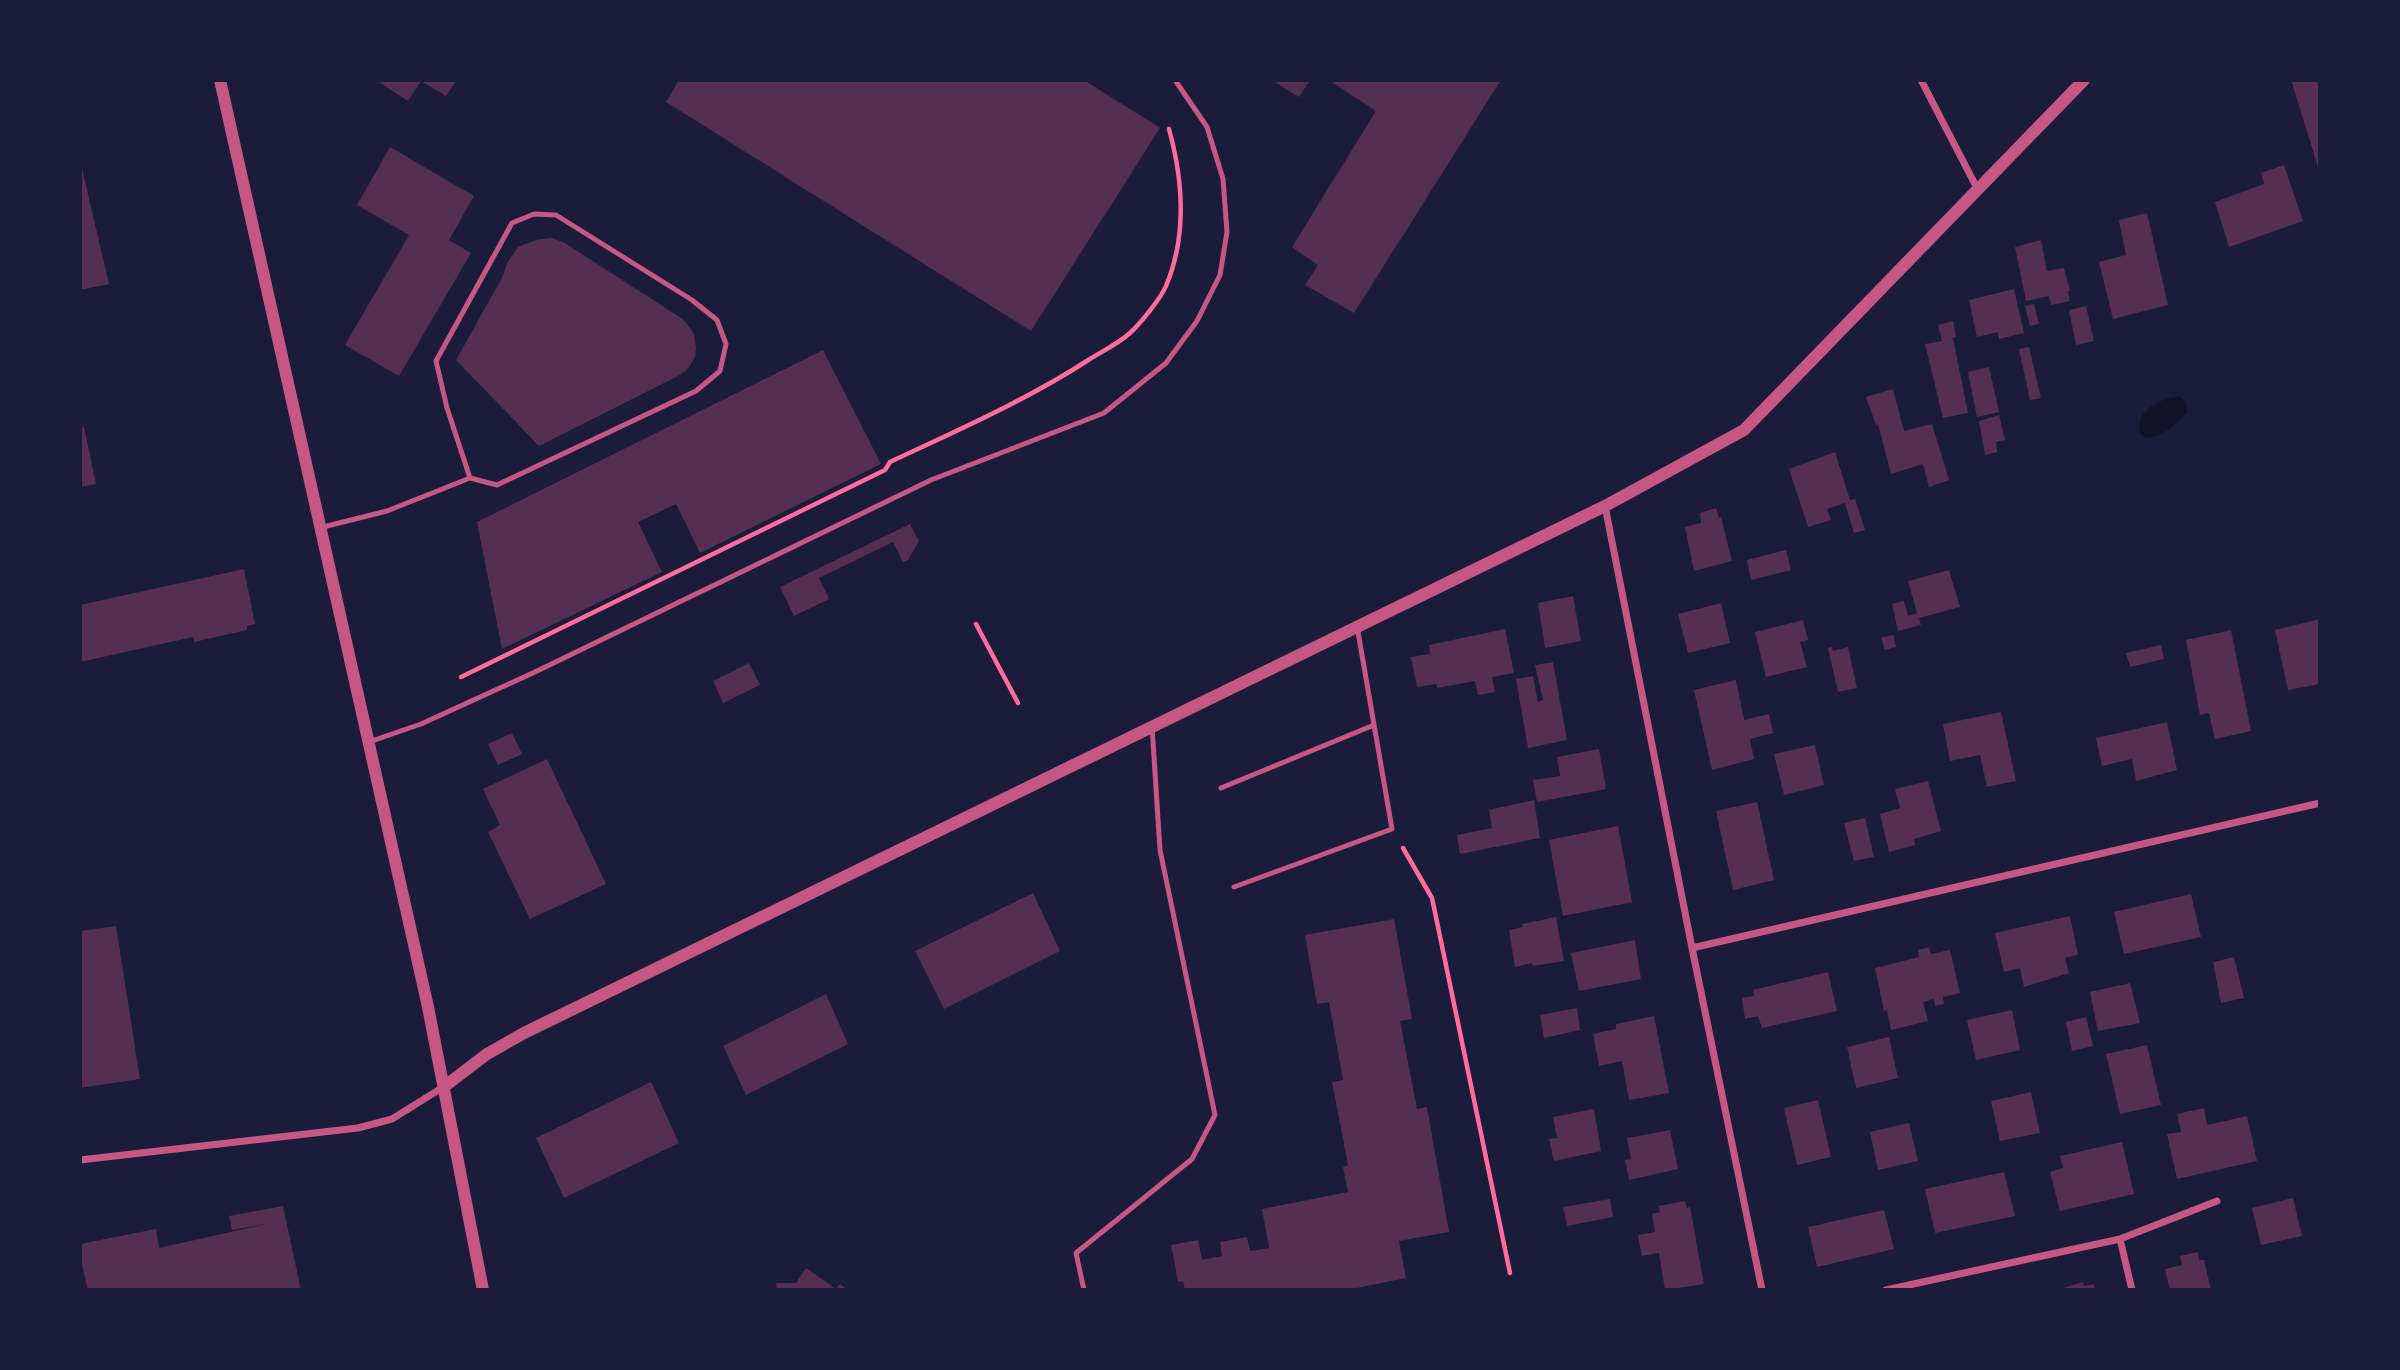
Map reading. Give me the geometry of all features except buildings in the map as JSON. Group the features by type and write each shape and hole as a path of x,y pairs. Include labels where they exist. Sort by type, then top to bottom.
{"street":[{"path":"220,80 445,1086 483,1290"},
{"path":"1921,80 1978,190"},
{"path":"80,1160 358,1128 392,1119 445,1086 486,1054 524,1033 1605,506 1744,430 2084,80"},
{"path":"1605,506 1762,1290"},
{"path":"1692,948 2319,803"},
{"path":"1886,1290 2120,1239 2217,1201"},
{"path":"2120,1239 2132,1290"}],"lane":[{"path":"369,742 421,724 535,672 931,480 1104,413 1166,363 1197,321 1220,275 1227,232 1223,179 1207,127 1175,80"},
{"path":"320,528 387,511 470,478 497,485 696,391 720,371 726,344 717,320 692,300 556,215 534,214 512,223 436,361 447,408 470,478"},
{"path":"1234,887 1392,829 1357,626"},
{"path":"1221,788 1374,725"},
{"path":"1084,1290 1076,1253 1192,1159 1215,1115 1160,850 1152,726"}],"path":[{"path":"457,679 885,470 890,462 974,423 1074,369 1130,333 1165,289 1178,249 1181,190 1169,129"},
{"path":"976,624 1017,703"},
{"path":"1392,829 1432,898 1510,1273"}],"shaded area":[{"path":"2180,396 2187,403 2187,413 2164,433 2146,438 2140,433 2139,425 2145,412 2157,403"}]}
